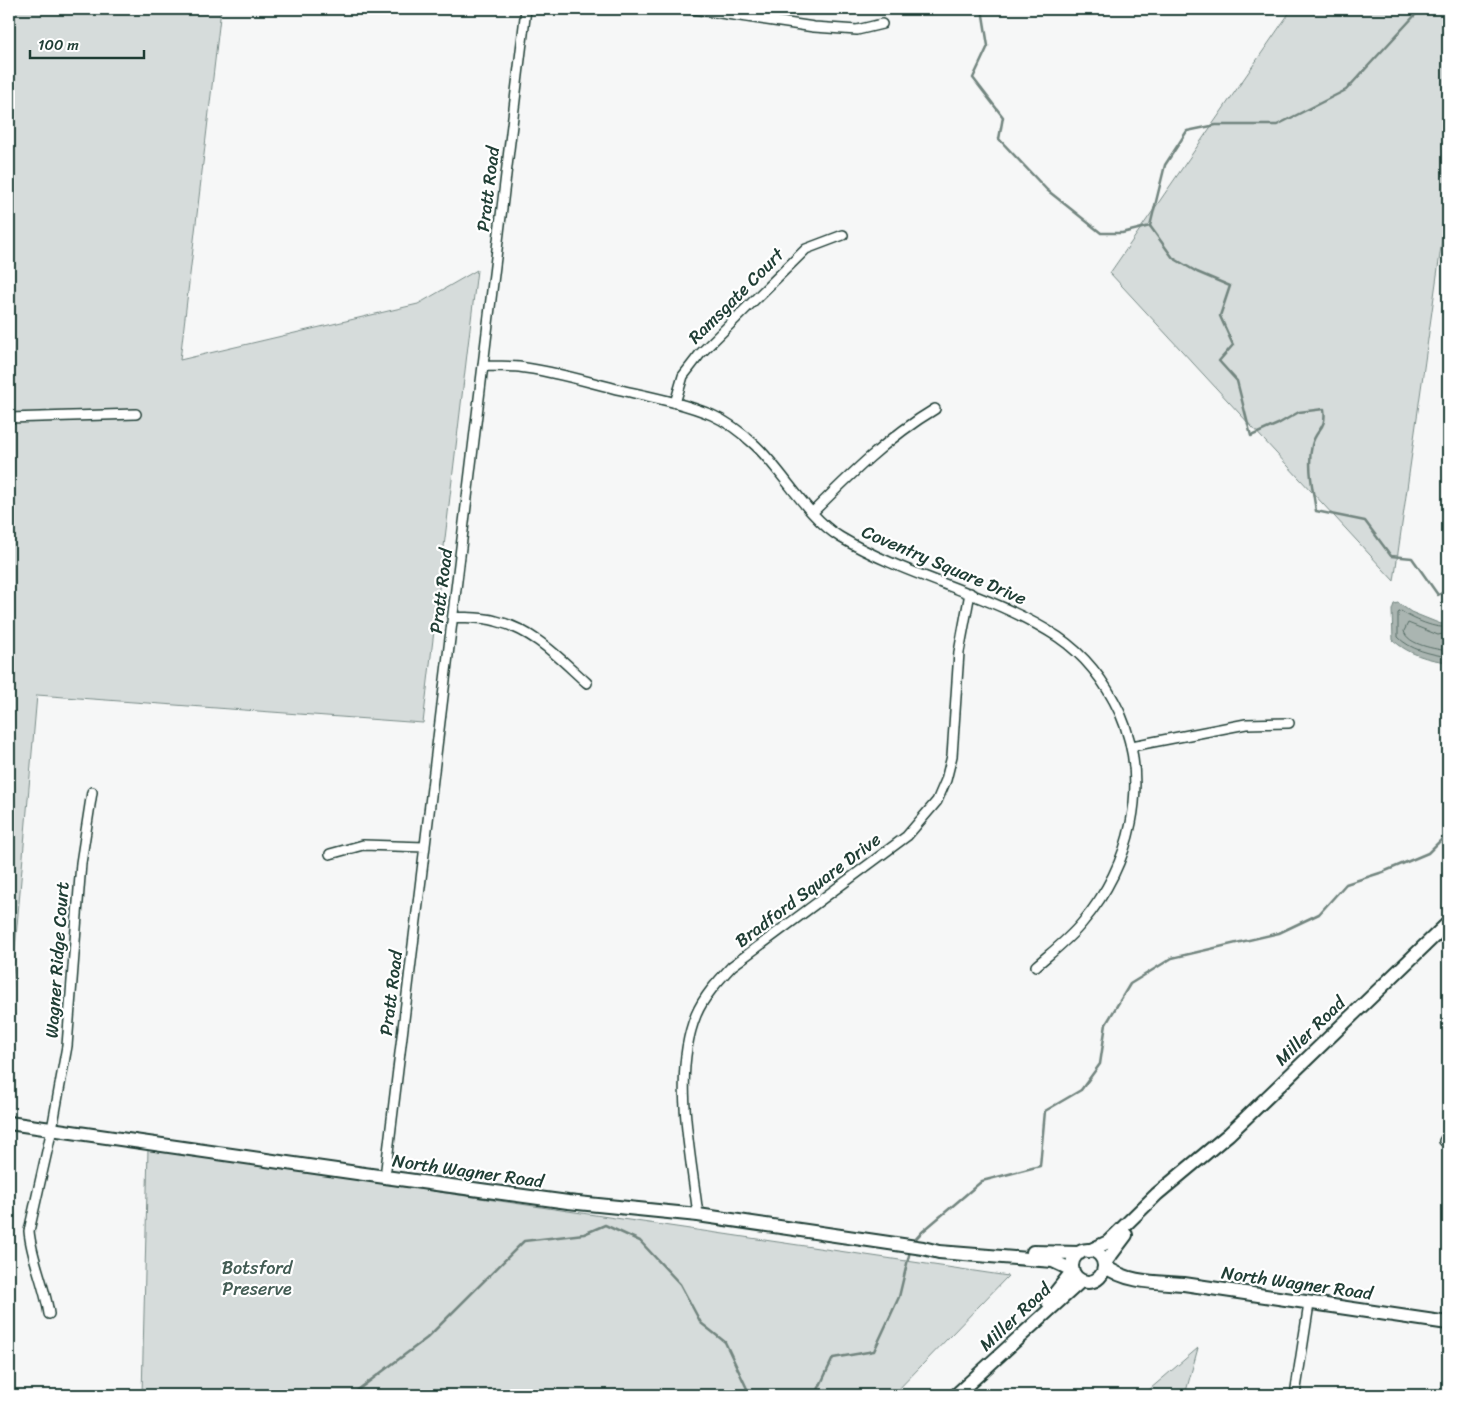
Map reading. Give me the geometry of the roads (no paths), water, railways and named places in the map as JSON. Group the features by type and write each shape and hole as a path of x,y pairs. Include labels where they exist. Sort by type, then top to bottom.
{"main road":[{"name":"Miller Road","path":"1105,1264 1122,1238 1196,1163 1448,923"},
{"name":"North Wagner Road","path":"9,1123 568,1202 698,1215 939,1252 1053,1261 1070,1271"},
{"name":"Miller Road","path":"1085,1252 1108,1242 1158,1194 1196,1163"},
{"name":"North Wagner Road","path":"915,1247 1085,1252"},
{"path":"1085,1252 1102,1256 1105,1264 1101,1275 1086,1281 1070,1271 1073,1260 1085,1252"},
{"name":"North Wagner Road","path":"1105,1264 1117,1275 1142,1280 1184,1284 1309,1304 1448,1322"},
{"name":"Miller Road","path":"973,1379 980,1369 1053,1297 1070,1271"},
{"name":"North Wagner Road","path":"1086,1281 1137,1282 1142,1280"},
{"name":"Miller Road","path":"956,1395 1086,1281"}],"street":[{"name":"Pratt Road","path":"385,1177 526,9"},
{"path":"693,9 814,27 857,30 882,24"},
{"name":"Ramsgate Court","path":"675,403 683,376 700,354 806,249 843,235"},
{"name":"Coventry Square Drive","path":"483,366 520,367 675,403 713,415 737,429 772,462 788,485 837,535 866,551 1032,621 1061,639 1091,665 1111,694 1132,746 1136,794 1132,820 1124,849 1106,888 1082,923 1036,966"},
{"path":"813,512 877,449 908,425 934,410"},
{"path":"9,418 136,414"},
{"name":"Bradford Square Drive","path":"698,1215 685,1095 688,1040 696,1014 713,987 732,966 908,836 937,801 946,780 952,756 959,652 970,594"},
{"path":"454,617 495,620 518,628 534,637 559,656 587,683"},
{"path":"1132,746 1246,724 1289,723"},
{"name":"Wagner Ridge Court","path":"49,1314 46,1291 29,1231 52,1129 67,1046 81,863 92,792"},
{"path":"330,854 363,845 425,847"},
{"path":"1295,1395 1309,1304"}],"water":[{"path":"1398,603 1411,612 1441,624 1447,621 1448,614 1448,662 1419,656 1393,640 1392,610 1394,604"}],"waterway":[{"path":"982,9 988,46 973,78 1003,117 999,139 1047,190 1101,233 1122,233 1150,226"},
{"path":"1150,226 1165,165 1187,131 1216,125 1277,125 1346,90 1419,9"},
{"path":"1150,226 1173,258 1197,272 1230,286 1220,316 1233,345 1219,361 1237,381 1251,436 1299,412 1324,409 1323,425 1314,439 1310,461 1316,511 1365,521 1391,556 1412,558 1438,595 1448,590"},
{"path":"912,1243 922,1232 982,1181 1040,1166 1045,1111 1081,1090 1100,1064 1106,1024 1130,984 1172,958 1279,933 1319,914 1346,884 1383,872 1428,853 1448,833"},
{"path":"351,1395 427,1338 524,1241 584,1234 605,1225 640,1241 680,1284 701,1323 725,1342 750,1395"},
{"path":"790,1395 817,1392 833,1358 874,1351 899,1297 910,1251"}],"park label":[{"name":"Botsford Preserve","path":"257,1278"}]}
